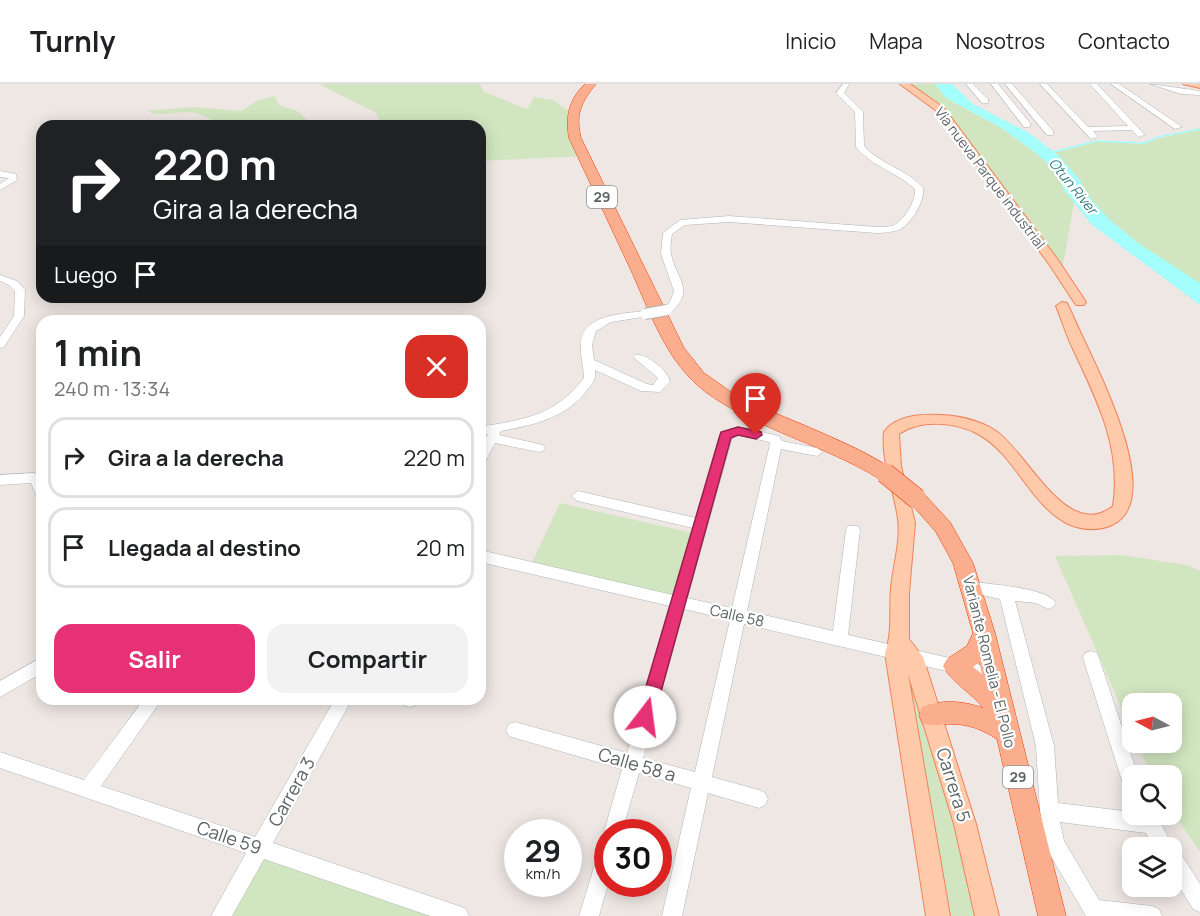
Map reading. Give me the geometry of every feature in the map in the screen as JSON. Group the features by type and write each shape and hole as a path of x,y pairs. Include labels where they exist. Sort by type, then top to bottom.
{"highway":[{"name":"Variante Romelia - El Pollo","path":"591,84 582,93 573,109 571,125 575,138 661,321 684,363 712,388 736,403 855,454 885,473 917,499 936,519 954,545 984,633 1005,723 1044,843 1052,916"},
{"path":"984,633 975,653 955,666 981,687 1005,723"},
{"path":"931,715 960,712 1005,723"}],"main road":[{"name":"Vía nueva Parque industrial","path":"903,650 900,594 907,525 889,447 892,432 907,421 930,419 959,421 981,428 999,441 1066,516 1084,523 1106,520 1121,509 1124,498 1122,455 1110,412 1077,342 1078,312 1066,283 1054,263 941,110 904,84"},
{"path":"1187,84 1200,85"},
{"path":"1066,283 1062,303 1078,312"},
{"name":"Vía nueva Parque industrial","path":"1062,303 1078,312"},
{"name":"Carrera 5","path":"903,650 931,715 965,824 987,916"},
{"name":"Carrera 5","path":"903,650 938,916"}],"street":[{"path":"486,449 495,433 562,409 573,400 590,379 590,363 586,344 590,331 604,321 667,310 675,304 678,285 676,275 667,259 668,233 682,222 729,219 877,230 895,228 904,223 920,196 920,188 911,180 872,158 860,147 859,112 840,93 846,84"},
{"path":"969,84 985,101"},
{"path":"994,84 1027,125"},
{"path":"1008,84 1050,133"},
{"path":"1043,84 1094,137"},
{"path":"1093,84 1142,135"},
{"path":"1114,84 1178,127"},
{"path":"1153,84 1181,92 1200,93"},
{"path":"1018,113 1036,114"},
{"path":"1086,129 1134,128"},
{"path":"0,174 13,176 13,180 0,187"},
{"path":"0,278 13,283 20,293 19,316 0,345"},
{"path":"590,363 645,388 656,389 664,382 664,377 639,357"},
{"path":"617,819 726,435 738,431 775,439 776,444 672,916"},
{"path":"486,432 539,448"},
{"path":"776,444 817,452"},
{"path":"0,480 33,478 36,480"},
{"path":"578,496 700,524"},
{"path":"840,640 853,530"},
{"name":"Calle 58","path":"486,557 840,640 903,650 994,675"},
{"path":"970,587 1038,597 1048,603"},
{"path":"1006,593 1045,746 1048,811 1044,843 1094,912 1152,916"},
{"path":"1091,658 1126,765"},
{"path":"0,690 36,668"},
{"path":"87,790 150,705"},
{"name":"Carrera 3","path":"221,916 341,705"},
{"name":"Calle 58 a","path":"515,730 759,799"},
{"name":"Calle 59","path":"0,760 459,916"},
{"path":"1048,811 1122,817"},
{"path":"1182,874 1200,902"},
{"path":"589,916 595,897"}],"green space":[{"path":"480,84 484,92 527,109 534,97 553,100 572,113 583,156 486,161 486,120 380,120 375,112 320,85"},
{"path":"904,84 935,84 951,101 1000,127 1044,159 1070,186 1047,153 1100,141 1138,144 1200,128 1200,294 1166,271 1076,191 1062,271 941,110"},
{"path":"275,96 278,104 297,111 307,120 212,120 195,113 158,114 147,111 194,107 242,111 256,101"},
{"path":"560,503 697,534 677,602 530,567"},
{"path":"1122,555 1186,565 1200,571 1200,852 1182,825 1182,765 1147,765 1141,753 1182,753 1182,693 1122,693 1122,709 1055,556"},
{"path":"895,653 913,657 987,916 938,916"},
{"path":"260,848 439,916 221,916"}],"water":[{"name":"Otun River","path":"935,84 952,84 973,104 1029,133 1058,155 1108,218 1138,243 1200,283 1200,305 1091,224 1065,191 1056,172 1036,153 1000,127 946,98"}],"waterway":[{"name":"Otun River","path":"1050,153 1096,141 1145,143 1158,137 1200,129"}],"route":[{"path":"645,717 726,435 738,431 756,435"}]}
